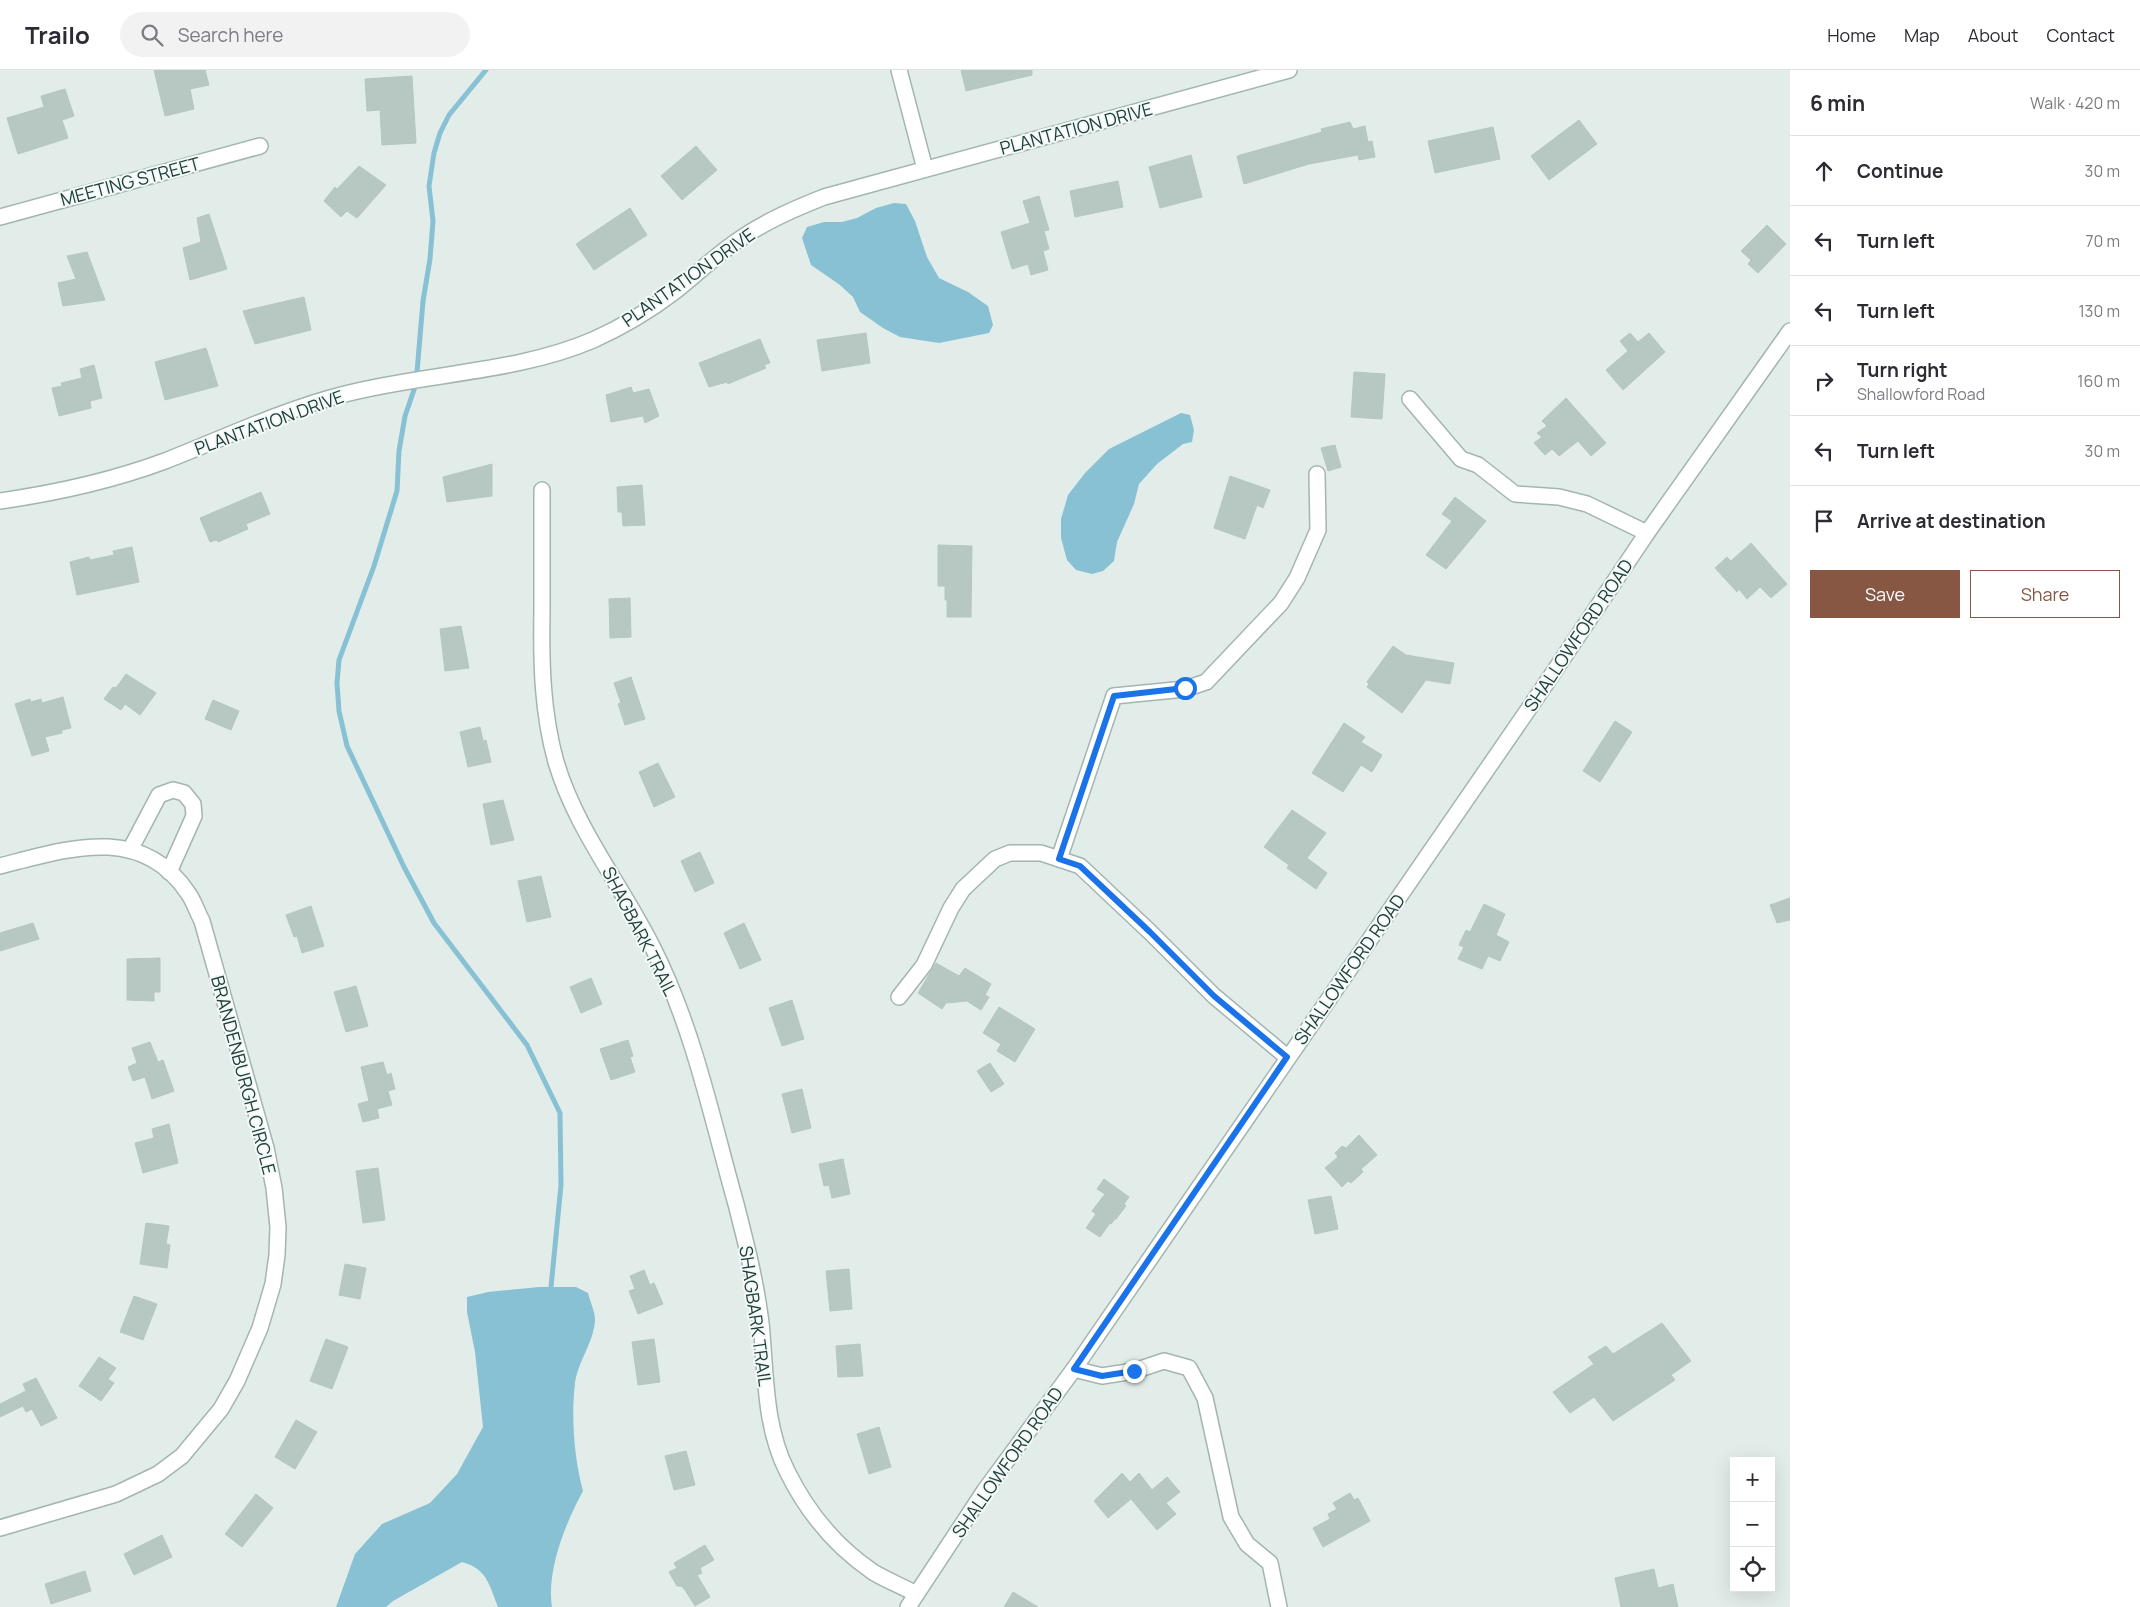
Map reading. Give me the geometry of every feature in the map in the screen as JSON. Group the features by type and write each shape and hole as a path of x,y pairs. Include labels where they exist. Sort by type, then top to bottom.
{"street":[{"path":"899,70 925,169"},
{"name":"PLANTATION DRIVE","path":"0,502 104,481 163,462 284,413 346,394 546,356 593,340 637,317 673,293 739,239 781,214 824,197 1289,70"},
{"name":"MEETING STREET","path":"0,217 260,146"},
{"name":"SHALLOWFORD ROAD","path":"908,1607 986,1490 1074,1369 1648,533 1790,331"},
{"path":"1410,399 1461,459 1478,465 1515,494 1559,498 1586,504 1648,533"},
{"path":"1059,859 1114,696 1185,688 1206,682 1281,603 1297,578 1318,530 1316,474"},
{"name":"SHAGBARK TRAIL","path":"542,490 541,672 546,717 556,762 580,819 655,951 674,993 688,1034 749,1252 760,1319 770,1415 782,1460 806,1506 836,1543 874,1572 916,1594"},
{"path":"130,850 159,795 173,790 184,793 193,804 194,816 169,872"},
{"name":"BRANDENBURGH CIRCLE","path":"0,866 82,846 105,846 130,850 150,859 169,872 188,893 202,921 266,1148 274,1188 278,1227 273,1284 260,1328 237,1381 221,1409 182,1456 158,1474 116,1494 0,1528"},
{"path":"900,997 924,965 962,889 995,859 1010,853 1040,853 1080,866 1214,996 1287,1057"},
{"path":"1074,1369 1102,1376 1134,1371 1164,1362 1189,1368 1206,1398 1231,1517 1247,1544 1270,1563 1279,1607"}],"water":[{"path":"894,203 906,204 915,221 927,257 939,278 968,292 988,306 993,325 989,333 939,343 900,337 860,312 853,297 840,285 811,265 802,238 807,227 824,222 842,222 857,218 876,208"},
{"path":"1181,413 1190,415 1194,430 1192,442 1183,444 1157,464 1139,484 1134,504 1117,542 1114,561 1103,571 1092,574 1076,570 1067,560 1061,538 1061,519 1068,495 1085,473 1109,449"},
{"path":"539,1287 576,1287 588,1293 595,1320 592,1336 579,1367 574,1396 575,1451 583,1491 570,1517 559,1547 552,1578 552,1607 498,1607 489,1584 482,1573 462,1562 393,1601 386,1607 336,1607 355,1554 382,1524 430,1503 457,1474 483,1427 475,1352 467,1312 467,1297 488,1292"}],"building":[{"path":"154,70 205,70 209,85 190,89 194,109 165,116"},
{"path":"961,70 1032,70 1032,75 966,91"},
{"path":"412,76 416,143 382,145 380,110 367,111 365,79"},
{"path":"65,89 74,116 62,120 68,138 18,154 7,118 44,107 41,96"},
{"path":"1579,120 1597,144 1549,180 1531,156"},
{"path":"1350,122 1353,129 1365,126 1368,142 1372,141 1375,157 1359,160 1358,155 1309,164 1244,184 1237,156 1322,132 1321,129"},
{"path":"1493,127 1500,159 1435,173 1428,141"},
{"path":"696,146 717,170 682,200 661,176"},
{"path":"1191,155 1202,197 1160,208 1149,167"},
{"path":"359,166 386,185 357,218 347,211 341,217 324,201 335,187 337,189"},
{"path":"1118,181 1123,207 1075,217 1070,191"},
{"path":"1039,196 1049,230 1044,231 1049,249 1043,251 1048,270 1031,275 1028,264 1012,269 1001,232 1030,223 1023,201"},
{"path":"630,208 647,235 594,270 576,244"},
{"path":"209,214 227,269 190,280 183,248 201,242 197,218"},
{"path":"1767,225 1786,244 1758,273 1748,264 1751,260 1741,251"},
{"path":"87,252 105,300 63,306 58,283 76,279 67,256"},
{"path":"304,297 311,330 255,344 243,311"},
{"path":"866,333 870,363 822,371 817,340"},
{"path":"1630,333 1638,342 1649,333 1665,352 1623,390 1606,370 1628,351 1620,341"},
{"path":"760,339 770,363 764,365 766,368 728,384 727,382 709,387 699,363"},
{"path":"206,348 218,386 165,400 155,362"},
{"path":"94,365 102,398 90,401 91,408 59,416 52,388 62,386 61,383 82,378 80,369"},
{"path":"1354,372 1385,374 1382,419 1351,417"},
{"path":"631,387 633,393 649,389 659,416 645,423 643,416 611,422 606,395"},
{"path":"1566,398 1606,443 1591,456 1578,441 1559,456 1552,449 1545,455 1534,443 1542,437 1537,433 1547,426 1542,421"},
{"path":"1335,445 1341,467 1328,471 1321,448"},
{"path":"492,464 492,496 447,502 443,477"},
{"path":"1230,476 1270,490 1263,508 1257,505 1245,539 1214,528"},
{"path":"642,485 645,525 623,526 622,512 618,512 617,487"},
{"path":"261,492 270,514 246,524 248,529 218,542 217,540 210,542 200,518"},
{"path":"1455,497 1486,521 1446,569 1426,555 1452,521 1442,514"},
{"path":"1751,543 1787,584 1771,598 1760,587 1747,599 1739,589 1737,592 1715,568 1727,557 1731,561"},
{"path":"938,545 972,546 971,617 947,617 945,586 938,586"},
{"path":"132,547 139,582 77,595 70,562 89,557 90,560 114,555 113,551"},
{"path":"630,598 631,637 610,638 609,599"},
{"path":"461,626 469,668 445,671 440,629"},
{"path":"1393,646 1406,655 1454,663 1450,684 1426,680 1402,713 1367,687 1369,684 1367,682"},
{"path":"126,674 156,693 140,715 125,704 121,710 104,699 113,687 116,688"},
{"path":"631,677 645,719 625,725 618,704 621,703 614,683"},
{"path":"63,697 71,728 62,730 62,733 45,737 49,751 32,756 15,704 30,699 31,702 41,699 42,703"},
{"path":"213,700 239,711 231,730 205,719"},
{"path":"1615,721 1632,732 1600,782 1583,771"},
{"path":"1344,723 1365,737 1361,742 1382,755 1372,772 1361,765 1343,792 1312,773"},
{"path":"480,727 483,741 486,740 491,762 468,767 460,732"},
{"path":"658,763 675,797 654,807 639,772"},
{"path":"503,800 514,840 491,845 483,804"},
{"path":"1292,810 1326,833 1307,858 1327,873 1316,889 1287,868 1289,865 1264,847"},
{"path":"700,852 714,883 695,892 681,861"},
{"path":"541,876 551,917 527,922 518,881"},
{"path":"1790,898 1790,920 1777,923 1770,905"},
{"path":"1484,904 1505,914 1496,935 1509,942 1500,961 1488,956 1482,969 1458,959 1464,947 1459,945 1466,930 1470,932"},
{"path":"311,906 324,946 302,953 297,936 294,937 286,915"},
{"path":"33,923 39,939 0,951 0,933"},
{"path":"744,923 761,960 740,969 724,933"},
{"path":"160,958 160,992 154,992 154,1001 127,1000 127,959"},
{"path":"936,963 959,976 965,968 991,984 985,995 989,997 981,1010 967,1001 946,1003 942,1009 918,993"},
{"path":"591,978 602,1004 581,1013 570,987"},
{"path":"356,986 368,1026 346,1032 334,992"},
{"path":"792,1000 804,1039 782,1046 769,1008"},
{"path":"999,1007 1035,1029 1015,1062 997,1051 1001,1044 983,1033"},
{"path":"628,1040 633,1056 630,1057 635,1072 611,1080 600,1049"},
{"path":"150,1042 158,1062 163,1060 174,1091 152,1099 145,1077 133,1081 128,1067 137,1063 132,1048"},
{"path":"383,1062 387,1075 391,1073 395,1089 388,1091 392,1105 377,1109 379,1118 363,1122 358,1104 369,1101 361,1067"},
{"path":"990,1063 1004,1084 991,1092 977,1071"},
{"path":"802,1089 811,1128 792,1133 782,1094"},
{"path":"169,1124 178,1163 143,1173 135,1143 154,1138 152,1129"},
{"path":"1359,1135 1377,1155 1361,1169 1363,1172 1351,1183 1348,1181 1342,1187 1325,1168 1338,1157 1335,1153 1342,1146 1346,1148"},
{"path":"843,1159 850,1194 832,1198 829,1185 824,1186 819,1164"},
{"path":"378,1168 385,1220 363,1223 356,1171"},
{"path":"1104,1179 1129,1197 1124,1204 1126,1206 1100,1237 1086,1228 1096,1214 1092,1211 1105,1194 1097,1189"},
{"path":"1331,1196 1338,1229 1315,1234 1308,1200"},
{"path":"146,1223 169,1226 166,1244 170,1245 167,1268 140,1264"},
{"path":"345,1264 366,1268 360,1299 339,1295"},
{"path":"849,1269 852,1309 830,1311 826,1271"},
{"path":"644,1270 650,1285 654,1283 663,1304 638,1314 629,1291 635,1289 630,1276"},
{"path":"134,1296 157,1304 143,1340 120,1332"},
{"path":"1662,1323 1691,1361 1671,1375 1675,1380 1613,1421 1594,1397 1570,1413 1553,1392 1594,1364 1588,1357 1606,1346 1613,1354"},
{"path":"326,1339 348,1347 332,1389 310,1381"},
{"path":"654,1339 660,1382 638,1385 632,1342"},
{"path":"860,1344 863,1376 838,1377 836,1346"},
{"path":"99,1357 116,1368 108,1379 114,1383 101,1401 79,1386"},
{"path":"36,1378 57,1418 41,1426 32,1409 26,1412 23,1406 0,1417 0,1404 26,1391 23,1384"},
{"path":"296,1420 317,1432 295,1469 275,1457"},
{"path":"879,1427 891,1467 869,1474 857,1434"},
{"path":"686,1451 695,1485 674,1490 665,1456"},
{"path":"1122,1473 1130,1482 1139,1473 1152,1490 1167,1477 1180,1492 1166,1503 1176,1514 1157,1530 1131,1499 1108,1518 1094,1501"},
{"path":"1350,1493 1354,1500 1358,1498 1370,1521 1323,1547 1313,1528 1330,1519 1328,1514 1337,1509 1333,1503"},
{"path":"256,1494 273,1508 242,1547 225,1534"},
{"path":"162,1535 172,1557 134,1575 124,1554"},
{"path":"705,1545 714,1560 700,1568 702,1573 697,1575 710,1597 695,1606 685,1590 681,1586 677,1586 669,1572 677,1568 674,1563"},
{"path":"1654,1569 1658,1588 1673,1584 1678,1607 1621,1607 1615,1578"},
{"path":"85,1571 91,1591 51,1604 45,1584"},
{"path":"1013,1592 1038,1607 1004,1607"}],"waterway":[{"path":"486,70 449,115 440,133 434,153 429,186 433,221 430,259 423,301 416,384 405,416 399,451 397,491 374,566 339,660 337,683 339,711 347,746 404,867 434,923 527,1045 560,1113 561,1185 551,1287"}],"route":[{"path":"1134,1371 1102,1376 1074,1369 1287,1057 1214,996 1080,866 1059,859 1114,696 1185,688"}]}
